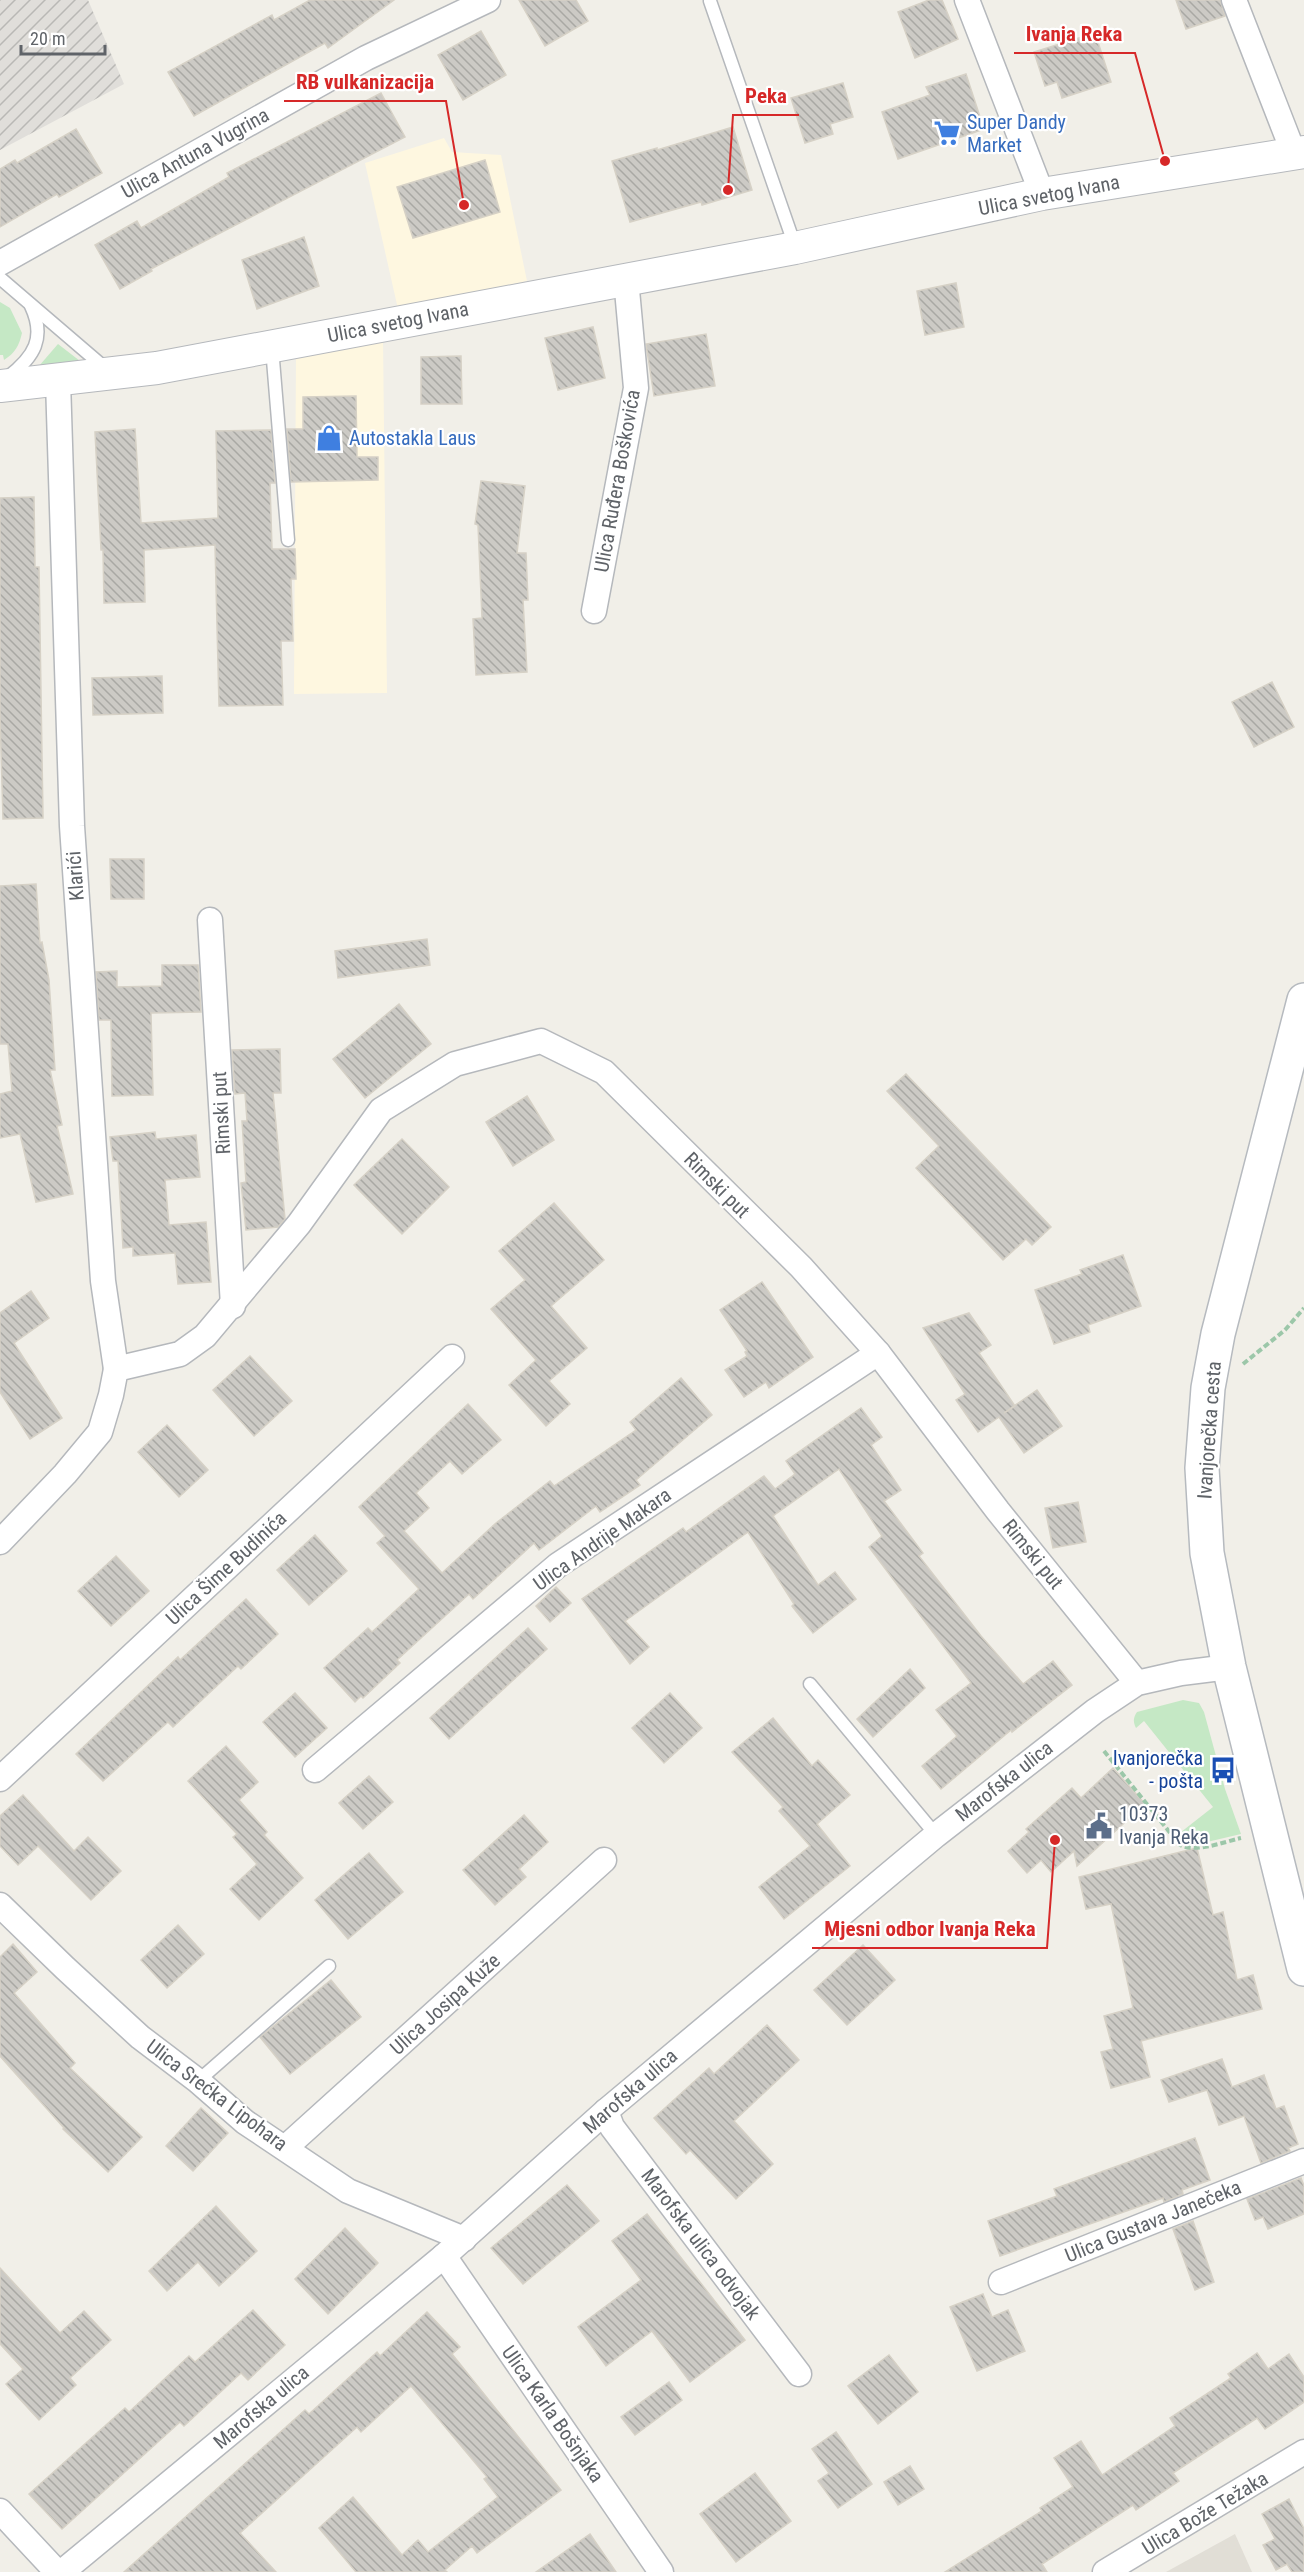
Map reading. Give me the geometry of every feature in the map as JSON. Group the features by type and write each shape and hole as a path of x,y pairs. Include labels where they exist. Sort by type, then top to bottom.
{"main road":[{"name":"Ivanjorečka cesta","path":"1304,999 1228,1287 1208,1388 1202,1468 1207,1553 1229,1667 1304,1968"}],"street":[{"name":"Ulica Antuna Vugrina","path":"0,263 366,58 488,0"},
{"path":"967,0 1042,194"},
{"path":"1234,0 1299,153"},
{"name":"Ulica svetog Ivana","path":"0,385 117,374 272,347 795,248 1042,194 1299,153"},
{"name":"Ulica Ruđera Boškovića","path":"594,611 636,388 626,279"},
{"name":"Klarići","path":"58,381 72,826 103,1281 116,1369"},
{"name":"Rimski put","path":"210,920 232,1306"},
{"name":"Rimski put","path":"116,1369 180,1354 205,1336 299,1224 381,1110 455,1064 541,1041 604,1072 801,1268 878,1353 998,1511 1137,1683"},
{"name":"Ulica Andrije Makara","path":"315,1770 558,1565 878,1353"},
{"name":"Ulica Šime Budinića","path":"0,1779 452,1357"},
{"path":"0,1542 65,1474 100,1432 116,1369"},
{"name":"Marofska ulica","path":"62,2572 444,2256 606,2111 936,1834 1095,1711 1137,1683 1181,1673 1229,1667"},
{"name":"Ulica Josipa Kuže","path":"285,2148 604,1860"},
{"name":"Ulica Srećka Lipohara","path":"0,1905 140,2037 198,2081 245,2122 348,2191 464,2238"},
{"name":"Marofska ulica odvojak","path":"606,2111 617,2133 800,2374"},
{"name":"Ulica Gustava Janečeka","path":"1001,2282 1304,2161"},
{"name":"Ulica Karla Bošnjaka","path":"444,2256 661,2572"},
{"name":"Ulica Bože Težaka","path":"1105,2572 1304,2452"},
{"path":"0,2511 57,2572"}],"lane":[{"path":"710,1 795,248"},
{"path":"0,278 95,361 117,374"},
{"path":"0,385 29,358 37,345 39,330 30,304"},
{"path":"272,347 288,540"},
{"path":"810,1684 936,1834"},
{"path":"198,2081 329,1966"}],"path":[{"path":"1208,1388 1255,1355 1285,1330 1304,1308"},
{"path":"1104,1751 1180,1845 1186,1848 1200,1847 1248,1837"}],"shaded area":[{"path":"0,0 88,0 124,84 0,150"},
{"path":"444,138 452,152 501,155 527,281 398,309 365,163"},
{"path":"383,339 387,693 294,694 296,356"},
{"path":"1235,2534 1252,2572 1166,2572"}],"green space":[{"path":"0,302 10,308 22,333 16,349 4,360 3,355 0,355"},
{"path":"58,344 80,361 39,366"},
{"path":"1183,1700 1199,1703 1204,1712 1225,1789 1241,1834 1190,1846 1184,1844 1176,1836 1213,1807 1144,1721 1136,1728 1134,1722 1137,1712"}],"building":[{"path":"310,0 394,0 328,48 325,43 194,116 168,72 272,15 274,20"},
{"path":"519,0 576,0 588,21 545,46"},
{"path":"929,0 942,0 958,39 915,58 898,12"},
{"path":"1176,0 1220,0 1225,16 1186,29"},
{"path":"481,31 506,75 463,100 438,55"},
{"path":"1095,33 1111,82 1062,98 1057,82 1045,86 1034,52"},
{"path":"966,74 984,129 898,159 882,112 930,95 926,87"},
{"path":"843,83 853,117 830,124 833,134 805,143 791,98"},
{"path":"381,93 405,137 151,269 152,271 120,289 95,245 137,221 141,228 229,177 227,173"},
{"path":"733,127 752,190 702,205 701,202 630,222 612,161"},
{"path":"76,129 102,173 59,197 57,194 0,227 0,169 15,160 17,163"},
{"path":"485,160 500,212 413,238 397,187"},
{"path":"304,237 319,286 257,309 242,260"},
{"path":"956,283 964,327 925,335 917,291"},
{"path":"593,327 605,378 558,390 545,338"},
{"path":"706,334 715,386 654,396 646,344"},
{"path":"461,356 462,404 421,404 421,357"},
{"path":"356,396 357,457 378,457 378,480 291,482 287,429 303,429 303,397"},
{"path":"135,429 141,523 218,518 216,431 271,430 275,483 270,483 272,549 295,549 296,579 291,579 293,641 281,641 283,705 219,706 215,545 144,550 145,602 104,603 95,432"},
{"path":"481,481 525,486 517,553 526,553 528,600 523,600 527,672 476,675 473,619 482,618 478,525 475,524"},
{"path":"34,497 35,567 39,567 43,818 3,819 0,716 0,498"},
{"path":"162,676 163,713 93,715 92,678"},
{"path":"1272,682 1294,727 1254,747 1232,702"},
{"path":"110,859 144,859 144,899 111,899"},
{"path":"36,884 40,943 42,942 49,980 55,1070 50,1070 62,1125 57,1126 73,1194 36,1202 20,1134 0,1138 0,1094 12,1091 8,1044 0,1044 0,886"},
{"path":"427,939 430,965 338,978 335,951"},
{"path":"162,965 198,965 201,1012 151,1013 153,1095 112,1096 111,1020 99,1020 96,972 117,971 117,987 162,986"},
{"path":"399,1004 431,1044 365,1098 333,1059"},
{"path":"280,1049 281,1093 273,1093 285,1219 278,1227 246,1230 241,1183 246,1182 242,1121 247,1121 245,1093 235,1094 232,1050"},
{"path":"906,1074 1051,1227 1032,1245 1026,1239 1003,1260 916,1168 939,1146 887,1091"},
{"path":"527,1096 554,1140 513,1166 486,1122"},
{"path":"155,1132 156,1139 196,1135 200,1177 165,1180 169,1225 206,1222 211,1282 178,1284 175,1253 133,1256 133,1247 123,1248 118,1161 113,1161 110,1137"},
{"path":"402,1139 449,1187 402,1234 354,1185"},
{"path":"554,1203 604,1260 551,1306 587,1348 549,1381 570,1404 546,1426 509,1385 536,1360 491,1309 525,1280 499,1251"},
{"path":"1123,1255 1141,1306 1088,1325 1090,1332 1054,1344 1035,1290 1082,1274 1080,1270"},
{"path":"762,1282 813,1357 769,1388 766,1382 744,1397 725,1370 747,1356 745,1352 747,1351 720,1310"},
{"path":"31,1291 49,1318 14,1343 62,1418 30,1439 0,1392 0,1313"},
{"path":"969,1313 991,1345 979,1353 1015,1406 1037,1390 1062,1426 1024,1453 999,1417 978,1432 956,1400 965,1394 923,1328"},
{"path":"250,1356 292,1401 254,1436 213,1390"},
{"path":"681,1378 712,1415 636,1480 640,1485 600,1512 596,1506 539,1550 534,1543 473,1599 469,1594 397,1660 400,1663 363,1698 361,1696 355,1702 324,1668 368,1628 372,1632 419,1589 377,1543 385,1536 359,1507 468,1404 501,1440 462,1474 450,1461 416,1493 429,1508 404,1531 442,1573 496,1523 550,1481 554,1486 636,1430 630,1422"},
{"path":"861,1408 882,1437 871,1445 901,1490 884,1501 923,1553 919,1556 981,1636 1023,1684 1053,1661 1072,1685 1012,1732 1011,1730 941,1789 922,1766 957,1736 936,1710 971,1683 869,1547 882,1536 839,1469 773,1516 818,1585 835,1572 856,1599 813,1633 792,1606 794,1604 748,1532 625,1621 649,1647 630,1664 582,1599 683,1528 686,1532 764,1476 775,1489 795,1474 786,1461"},
{"path":"167,1425 208,1470 179,1497 138,1452"},
{"path":"1078,1502 1086,1542 1053,1548 1045,1508"},
{"path":"315,1535 347,1571 309,1605 277,1570"},
{"path":"116,1556 149,1591 111,1626 78,1591"},
{"path":"556,1587 571,1603 550,1622 536,1606"},
{"path":"246,1599 278,1634 241,1669 238,1666 173,1727 168,1722 103,1781 76,1754 178,1657 180,1660"},
{"path":"528,1628 547,1649 449,1739 430,1718"},
{"path":"910,1669 925,1688 873,1737 857,1719"},
{"path":"295,1693 327,1728 295,1757 263,1722"},
{"path":"670,1693 702,1728 664,1763 632,1728"},
{"path":"773,1718 812,1766 818,1760 850,1795 817,1824 850,1866 784,1919 759,1887 810,1846 779,1811 783,1807 732,1752"},
{"path":"226,1746 258,1782 239,1800 267,1832 264,1835 303,1878 259,1920 230,1889 257,1864 233,1837 237,1834 188,1781"},
{"path":"1113,1768 1145,1804 1077,1866 1074,1851 1051,1872 1041,1860 1027,1873 1008,1851 1029,1832 1026,1829 1072,1788 1081,1798"},
{"path":"369,1776 393,1802 363,1829 339,1803"},
{"path":"23,1795 74,1851 88,1837 121,1871 91,1900 38,1846 18,1865 0,1846 0,1816"},
{"path":"524,1815 548,1842 519,1869 526,1877 495,1905 463,1870"},
{"path":"1197,1848 1213,1915 1223,1912 1237,1980 1253,1975 1262,2009 1141,2041 1150,2077 1111,2088 1101,2052 1113,2049 1104,2016 1133,2008 1111,1904 1086,1909 1079,1877"},
{"path":"369,1853 403,1892 348,1939 315,1900"},
{"path":"178,1925 204,1954 167,1988 141,1960"},
{"path":"13,1944 37,1972 14,1993 75,2063 70,2068 142,2137 108,2172 63,2129 0,2056 0,1957"},
{"path":"863,1945 895,1980 847,2025 814,1990"},
{"path":"331,1980 361,2017 290,2074 260,2037"},
{"path":"767,2025 799,2060 734,2121 773,2164 736,2199 690,2150 686,2154 654,2118 709,2068 714,2074"},
{"path":"1222,2059 1232,2087 1264,2075 1276,2109 1284,2106 1298,2144 1288,2148 1290,2151 1261,2163 1244,2116 1219,2125 1207,2090 1169,2102 1161,2080"},
{"path":"201,2108 228,2133 193,2171 166,2146"},
{"path":"1195,2138 1210,2180 1182,2190 1183,2194 1164,2202 1163,2198 1000,2256 988,2221 1057,2196 1054,2189"},
{"path":"1301,2178 1304,2186 1304,2214 1268,2229 1263,2217 1255,2220 1247,2199"},
{"path":"567,2185 599,2221 523,2284 491,2248"},
{"path":"216,2206 257,2251 219,2286 198,2262 167,2291 149,2271"},
{"path":"647,2214 745,2340 690,2382 652,2331 606,2366 578,2327 641,2280 612,2241"},
{"path":"1193,2221 1214,2282 1195,2290 1173,2229"},
{"path":"345,2228 378,2263 328,2314 295,2279"},
{"path":"0,2268 60,2333 84,2311 111,2340 70,2378 76,2385 39,2420 6,2384 23,2369 0,2344"},
{"path":"983,2294 992,2317 1008,2310 1025,2351 977,2371 950,2307"},
{"path":"253,2310 285,2345 248,2380 241,2373 184,2426 180,2422 62,2529 29,2494 125,2408 129,2412 189,2356 195,2362"},
{"path":"427,2312 460,2347 452,2354 561,2490 477,2553 472,2546 445,2570 447,2572 356,2572 319,2528 353,2497 402,2555 418,2540 428,2552 498,2497 484,2479 487,2477 411,2386 361,2432 357,2427 240,2533 276,2572 124,2572 305,2410 309,2414 377,2352 380,2356"},
{"path":"1257,2353 1268,2369 1289,2354 1304,2377 1304,2402 1265,2429 1257,2418 1173,2473 1179,2481 1136,2510 1133,2505 1042,2564 1047,2572 945,2572 1042,2511 1040,2508 1073,2487 1054,2458 1081,2441 1102,2475 1175,2426 1170,2418 1231,2378 1228,2374"},
{"path":"889,2355 918,2392 878,2424 848,2386"},
{"path":"669,2382 682,2400 635,2435 621,2417"},
{"path":"836,2432 872,2484 838,2508 818,2481 829,2473 812,2449"},
{"path":"910,2466 924,2489 898,2505 884,2482"},
{"path":"755,2473 791,2521 736,2562 700,2514"},
{"path":"1289,2499 1304,2529 1304,2572 1292,2572 1287,2564 1276,2570 1263,2545 1275,2539 1262,2514"},
{"path":"590,2534 616,2572 536,2572"}],"place":[{"name":"Super Dandy Market","path":"947,133"},
{"name":"Ivanja Reka","path":"1165,161"},
{"name":"Peka","path":"728,190"},
{"name":"RB vulkanizacija","path":"464,205"},
{"name":"Autostakla Laus","path":"329,438"},
{"name":"Ivanjorečka - pošta","path":"1223,1770"},
{"name":"10373 Ivanja Reka","path":"1099,1826"},
{"name":"Mjesni odbor Ivanja Reka","path":"1055,1840"}]}
